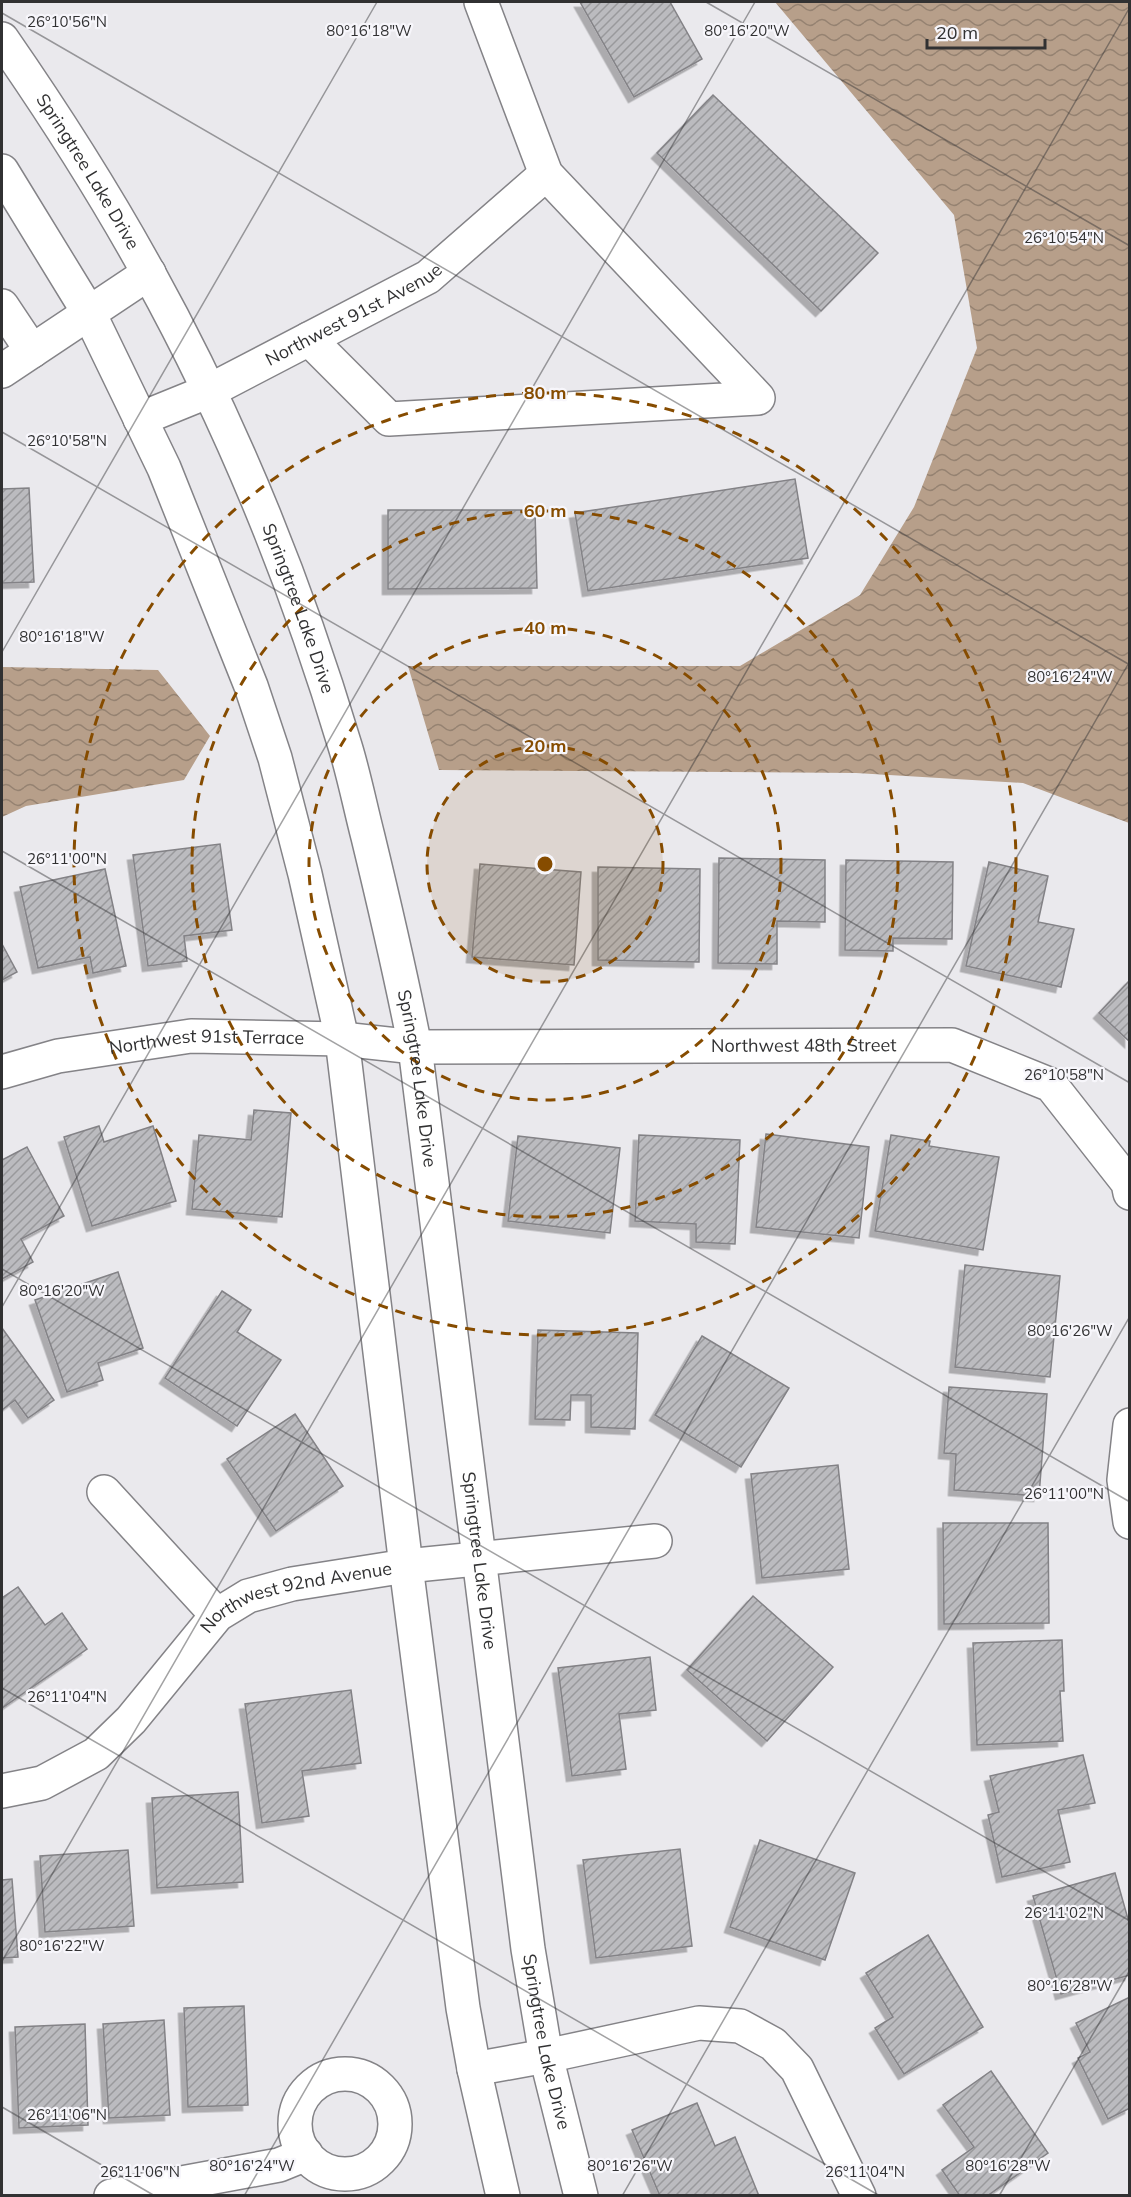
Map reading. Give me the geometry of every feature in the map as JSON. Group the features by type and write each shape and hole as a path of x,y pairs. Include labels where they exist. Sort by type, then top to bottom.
{"street":[{"path":"309,339 389,418 758,398 546,174 481,2"},
{"name":"Springtree Lake Drive","path":"2,39 80,157 149,273 209,391 256,497 303,618 343,738 397,955 414,1047 528,1949 546,2056 580,2196"},
{"path":"2,171 89,313 164,468 251,686 275,758 305,874 342,1040 463,2008 474,2069 504,2196"},
{"name":"Northwest 91st Avenue","path":"140,419 209,391 429,277 546,174"},
{"path":"2,371 149,273"},
{"path":"2,306 32,351"},
{"name":"Northwest 91st Terrace","path":"2,1072 58,1056 191,1036 342,1040 414,1047"},
{"name":"Northwest 48th Street","path":"414,1047 952,1045 1051,1085 1128,1184 1130,1193"},
{"path":"1130,1425 1124,1480 1130,1522"},
{"path":"104,1492 217,1615"},
{"name":"Northwest 92nd Avenue","path":"2,1791 42,1783 96,1754 131,1720 217,1615 248,1596 292,1584 406,1566 655,1541"},
{"path":"474,2069 699,2023 740,2026 773,2044 796,2069 859,2196"},
{"path":"111,2196 279,2164 306,2154"}],"water":[{"path":"775,2 1129,2 1129,823 1023,783 856,773 439,770 408,666 740,666 860,595 914,507 977,348 954,215"},
{"path":"2,667 158,670 210,736 184,780 26,806 2,817"}],"building":[{"path":"580,2 670,2 702,59 634,97"},
{"path":"713,95 878,253 821,311 657,153"},
{"path":"795,479 808,558 588,591 575,513"},
{"path":"29,488 34,582 2,583 2,489"},
{"path":"388,510 535,510 537,588 388,589"},
{"path":"220,844 232,930 184,936 187,961 148,966 133,855"},
{"path":"719,858 825,860 825,922 777,921 777,964 718,963"},
{"path":"846,860 953,862 952,939 893,938 893,951 845,950"},
{"path":"989,862 1048,876 1038,922 1074,929 1061,987 966,966"},
{"path":"480,864 581,872 574,965 472,957"},
{"path":"598,867 700,869 699,962 598,960"},
{"path":"105,869 126,966 93,973 90,957 38,968 20,887"},
{"path":"2,944 17,972 2,980"},
{"path":"1130,980 1130,1042 1099,1013"},
{"path":"254,1110 291,1113 282,1217 192,1209 199,1135 251,1140"},
{"path":"99,1126 104,1142 153,1126 176,1201 92,1226 64,1137"},
{"path":"766,1134 869,1147 859,1238 756,1227"},
{"path":"639,1135 740,1140 735,1244 696,1242 696,1224 635,1221"},
{"path":"891,1135 930,1141 929,1146 999,1157 983,1250 875,1231"},
{"path":"518,1136 620,1148 610,1233 508,1221"},
{"path":"27,1147 64,1216 21,1239 33,1262 2,1279 2,1160"},
{"path":"965,1265 1060,1276 1050,1377 955,1367"},
{"path":"118,1272 143,1348 98,1363 103,1380 67,1392 35,1300"},
{"path":"222,1291 251,1310 237,1332 281,1360 237,1426 165,1378"},
{"path":"2,1328 54,1400 28,1418 15,1400 2,1410"},
{"path":"538,1330 638,1333 635,1429 591,1427 591,1395 571,1395 570,1420 535,1419"},
{"path":"702,1336 789,1388 741,1467 655,1415"},
{"path":"949,1387 1047,1394 1039,1496 954,1490 956,1454 944,1453"},
{"path":"295,1414 343,1486 276,1531 227,1459"},
{"path":"838,1465 849,1569 762,1578 751,1474"},
{"path":"943,1523 1048,1523 1049,1623 944,1624"},
{"path":"18,1587 45,1625 62,1613 87,1649 2,1708 2,1598"},
{"path":"753,1596 833,1667 767,1741 687,1670"},
{"path":"1062,1640 1064,1691 1060,1691 1063,1741 977,1745 973,1643"},
{"path":"650,1657 656,1710 619,1714 626,1769 572,1776 558,1668"},
{"path":"351,1690 361,1763 302,1771 309,1816 262,1823 245,1704"},
{"path":"1083,1755 1095,1803 1058,1810 1070,1862 1002,1877 988,1815 999,1812 990,1776"},
{"path":"238,1792 243,1882 157,1888 152,1798"},
{"path":"760,1840 855,1873 825,1960 730,1927"},
{"path":"680,1849 692,1946 596,1958 583,1860"},
{"path":"128,1850 134,1926 45,1932 40,1856"},
{"path":"1115,1873 1130,1926 1130,1975 1061,1994 1033,1896"},
{"path":"12,1879 18,1957 2,1958 2,1880"},
{"path":"928,1935 983,2027 904,2074 875,2028 893,2017 866,1973"},
{"path":"1130,1997 1130,2108 1108,2119 1078,2058 1090,2052 1076,2023"},
{"path":"244,2006 248,2105 188,2107 184,2008"},
{"path":"164,2020 170,2115 109,2118 103,2024"},
{"path":"85,2024 88,2125 19,2128 15,2027"},
{"path":"991,2071 1048,2153 987,2196 960,2196 942,2170 974,2147 943,2105"},
{"path":"697,2103 715,2146 735,2137 759,2196 660,2196 632,2130"}]}
